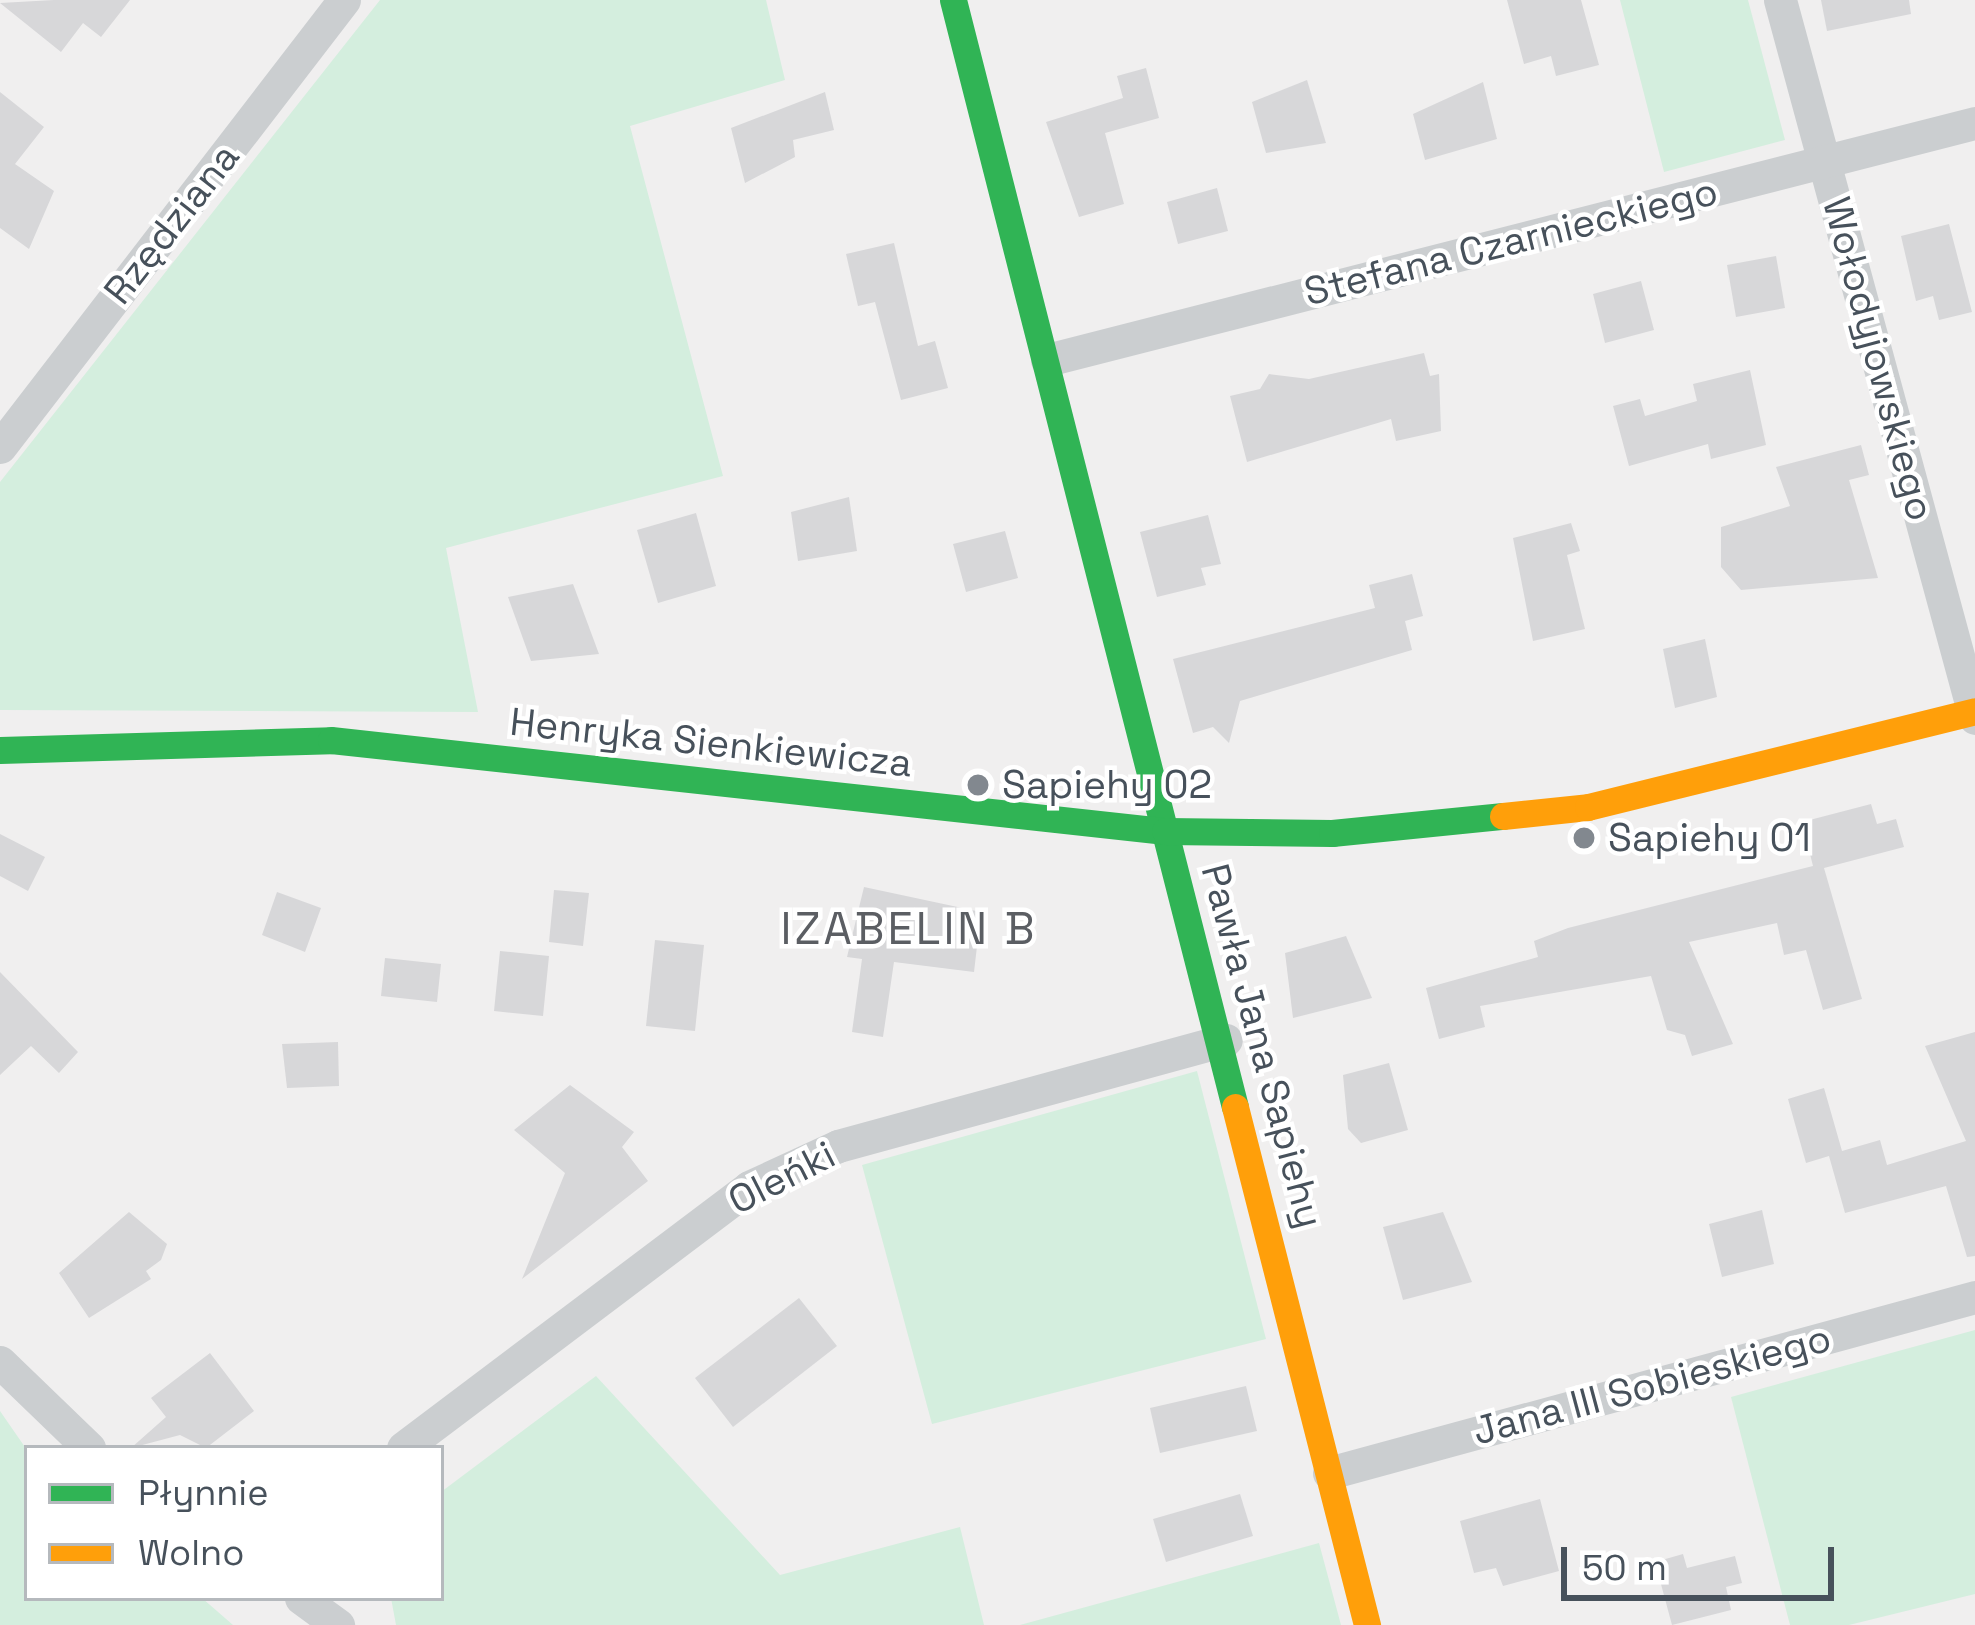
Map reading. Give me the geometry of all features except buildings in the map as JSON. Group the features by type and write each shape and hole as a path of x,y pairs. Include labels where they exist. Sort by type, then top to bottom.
{"street":[{"name":"Rzędziana","path":"0,447 344,0"},
{"name":"Pawła Jana Sapiehy","path":"953,0 1165,831 1226,1040 1367,1625"},
{"name":"Wołodyjowskiego","path":"1780,0 1974,713"},
{"name":"Stefana Czarnieckiego","path":"1047,360 1975,122"},
{"name":"Henryka Sienkiewicza","path":"0,750 331,740 1165,831 1332,832 1588,807 1974,713"},
{"name":"Oleńki","path":"407,1445 749,1187 838,1146 1226,1040"},
{"name":"Jana III Sobieskiego","path":"1329,1473 1975,1297"},
{"path":"0,1362 85,1445"},
{"path":"305,1601 338,1625"}],"green space":[{"path":"380,0 766,0 785,80 630,126 723,476 446,548 478,712 0,710 0,482"},
{"path":"1620,0 1748,0 1785,140 1664,172"},
{"path":"1197,1071 1266,1339 932,1424 862,1165"},
{"path":"1975,1330 1975,1594 1849,1625 1790,1625 1731,1397"},
{"path":"596,1376 780,1575 960,1527 984,1625 396,1625 392,1601 444,1601 444,1490"},
{"path":"0,1411 24,1446 24,1601 205,1601 233,1625 0,1625"},
{"path":"1319,1543 1341,1625 1020,1625"}],"traffic: fast":[{"path":"953,0 1235,1107"},
{"path":"0,750 331,740 1165,831 1332,833 1503,816"}],"traffic: slow":[{"path":"1503,816 1588,807 1975,711"},
{"path":"1235,1107 1367,1625"}],"place":[{"name":"Sapiehy 02","path":"978,785"},
{"name":"Sapiehy 01","path":"1584,838"}],"district":[{"name":"IZABELIN B","path":"909,929"}]}
